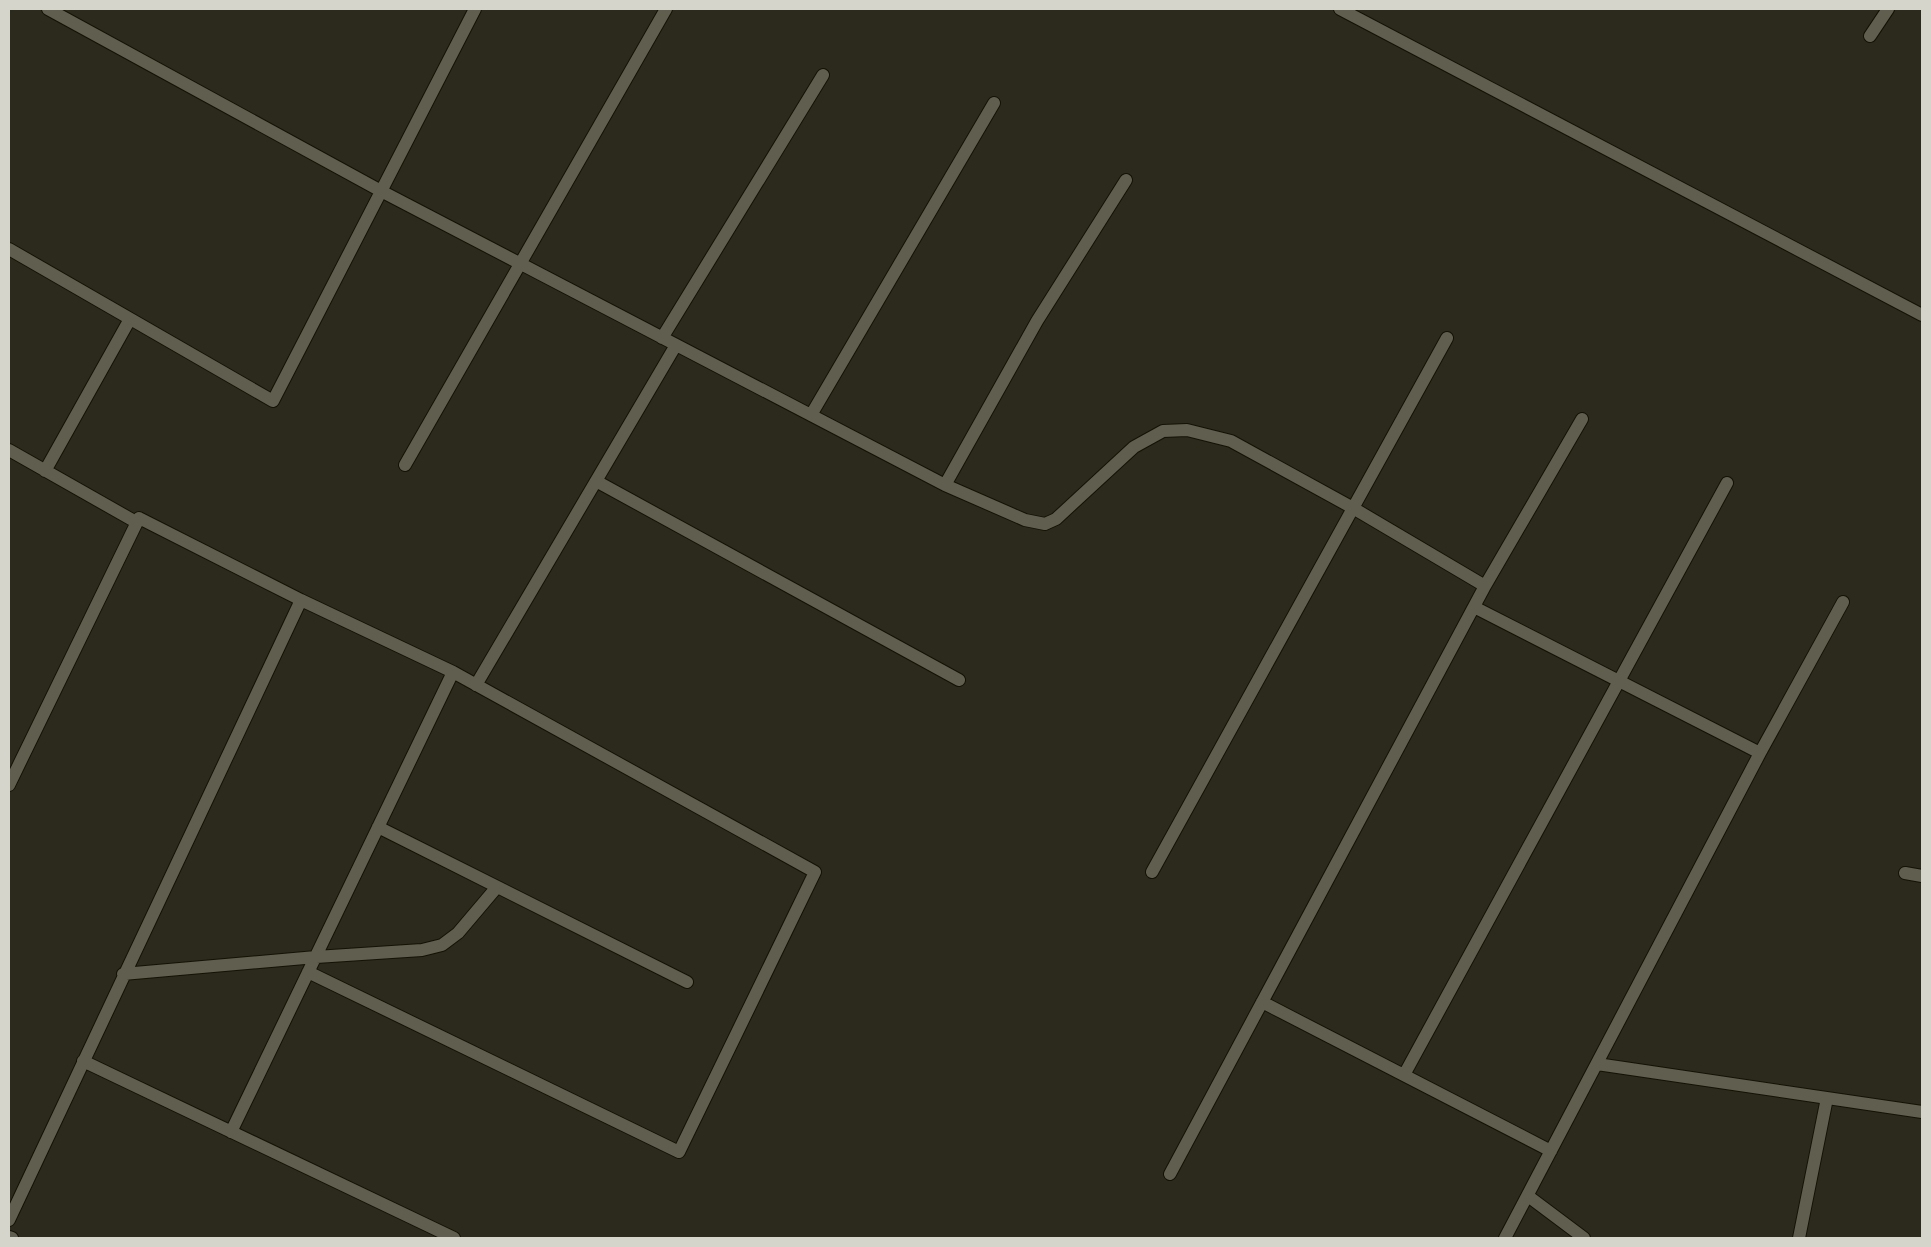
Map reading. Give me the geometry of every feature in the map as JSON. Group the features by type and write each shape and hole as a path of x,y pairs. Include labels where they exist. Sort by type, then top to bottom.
{"street":[{"path":"48,9 381,191 521,265 944,485 1025,520 1044,524 1056,518 1134,446 1163,431 1187,430 1231,441 1353,508 1485,586"},
{"path":"9,249 273,401 475,9"},
{"path":"405,466 666,9"},
{"path":"1340,9 1922,314"},
{"path":"1870,36 1888,9"},
{"path":"662,338 823,75"},
{"path":"811,415 994,103"},
{"path":"944,485 1037,321 1126,180"},
{"path":"45,471 130,319"},
{"path":"1152,872 1447,338"},
{"path":"476,685 676,345"},
{"path":"1170,1174 1485,586 1582,419"},
{"path":"9,450 136,522"},
{"path":"596,482 959,680"},
{"path":"1404,1075 1727,483"},
{"path":"9,785 139,518 301,600 453,672 815,872 679,1152 308,972"},
{"path":"9,1220 123,974 301,600"},
{"path":"1505,1238 1760,753 1843,602"},
{"path":"1474,607 1760,753"},
{"path":"231,1132 453,672"},
{"path":"378,827 687,982"},
{"path":"1904,873 1922,876"},
{"path":"123,974 316,957 422,950 442,945 458,933 498,887"},
{"path":"1262,1002 1552,1151"},
{"path":"83,1060 454,1238"},
{"path":"1597,1064 1922,1112"},
{"path":"1799,1238 1828,1098"},
{"path":"1528,1196 1584,1238"}]}
